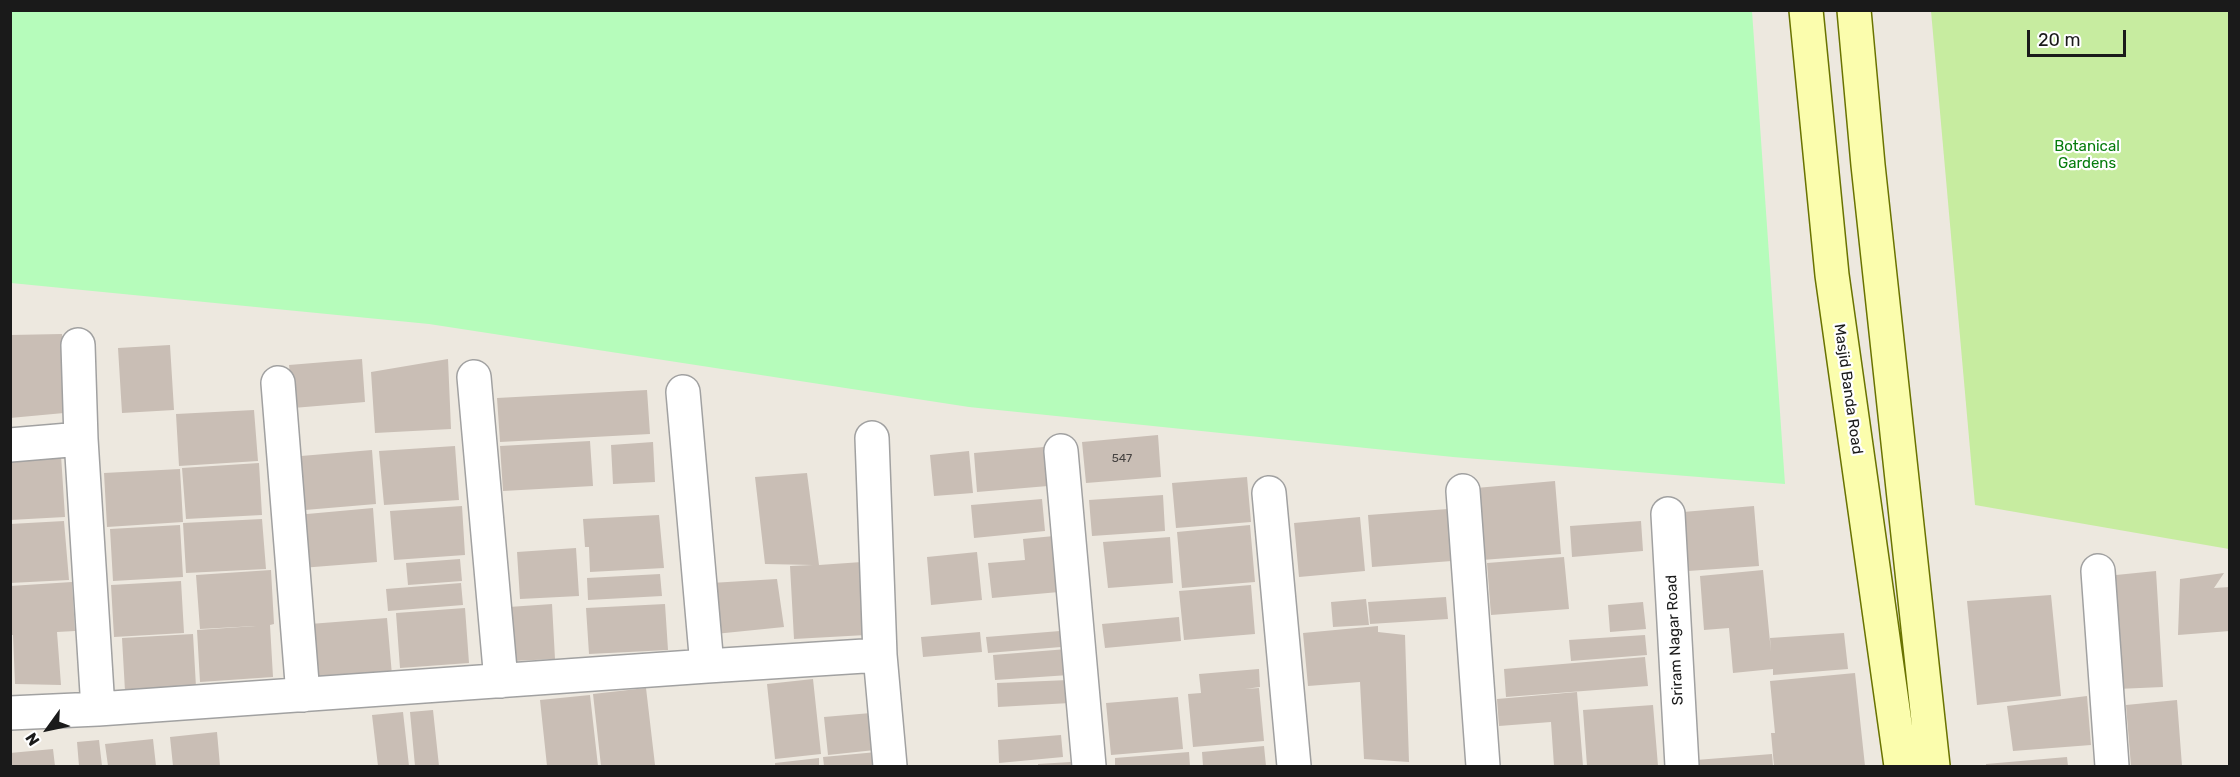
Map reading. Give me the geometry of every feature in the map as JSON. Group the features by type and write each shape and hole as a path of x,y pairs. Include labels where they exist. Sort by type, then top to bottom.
{"main road":[{"name":"Masjid Banda Road","path":"1806,10 1833,275 1901,766"},
{"path":"1854,10 1888,360 1933,766"},
{"path":"1845,365 1888,360"}],"street":[{"path":"78,345 81,439 98,709"},
{"path":"474,377 501,681"},
{"path":"279,383 303,695"},
{"path":"683,392 707,666"},
{"path":"872,438 880,656 890,766"},
{"path":"10,445 81,439"},
{"path":"1061,451 1089,766"},
{"path":"1463,491 1483,766"},
{"path":"1269,493 1294,766"},
{"name":"Sriram Nagar Road","path":"1668,514 1682,766"},
{"path":"2098,571 2112,766"},
{"path":"10,713 880,656"}],"green space":[{"path":"10,11 1752,11 1785,484 1453,457 969,407 429,324 11,283"},
{"name":"Botanical Gardens","path":"1931,11 2229,11 2229,549 1975,505"}],"building":[{"path":"62,334 64,413 10,418 10,335"},
{"path":"170,345 174,410 122,413 118,348"},
{"path":"362,359 365,402 293,408 289,365"},
{"path":"448,359 451,429 375,433 371,372"},
{"path":"647,390 650,434 500,442 497,398"},
{"path":"254,410 258,461 179,466 176,414"},
{"path":"1158,435 1161,477 1086,483 1082,442"},
{"path":"590,441 593,486 503,491 500,446"},
{"path":"653,442 655,482 613,484 611,445"},
{"path":"455,446 459,500 384,505 379,451"},
{"path":"1044,447 1048,486 977,492 974,453"},
{"path":"372,450 376,504 305,510 301,456"},
{"path":"969,451 973,493 934,496 930,455"},
{"path":"61,455 65,517 10,520 10,458"},
{"path":"259,463 262,515 186,519 182,468"},
{"path":"180,469 183,522 107,527 104,473"},
{"path":"807,473 819,565 862,562 866,635 794,639 790,566 813,565 765,564 755,477"},
{"path":"1247,477 1251,522 1176,528 1172,483"},
{"path":"1555,481 1561,554 1482,560 1476,488"},
{"path":"1163,495 1165,531 1092,536 1089,500"},
{"path":"1042,499 1045,531 974,538 971,505"},
{"path":"462,506 465,555 394,560 390,511"},
{"path":"1754,506 1759,566 1688,571 1683,512"},
{"path":"373,508 377,562 301,568 296,515"},
{"path":"1448,509 1452,561 1372,567 1368,515"},
{"path":"659,515 664,568 590,572 589,547 585,547 583,519"},
{"path":"1360,517 1365,571 1299,577 1294,523"},
{"path":"262,519 266,569 186,573 183,523"},
{"path":"64,521 69,580 10,583 10,524"},
{"path":"1641,521 1643,551 1572,557 1570,526"},
{"path":"180,525 183,577 113,581 110,529"},
{"path":"1250,525 1255,582 1182,588 1177,532"},
{"path":"1054,536 1059,592 992,598 988,563 1025,560 1023,539"},
{"path":"1170,537 1173,583 1108,588 1103,542"},
{"path":"576,548 579,596 520,599 517,552"},
{"path":"977,552 982,600 931,605 927,557"},
{"path":"1564,557 1569,609 1491,615 1487,563"},
{"path":"460,559 462,581 408,585 406,563"},
{"path":"271,570 274,624 270,625 273,677 200,682 197,630 256,626 200,629 196,575"},
{"path":"1763,570 1771,652 1770,638 1844,633 1848,669 1773,675 1773,669 1733,673 1729,628 1704,630 1700,576"},
{"path":"2156,571 2163,687 2117,689 2106,576"},
{"path":"2224,573 2214,588 2230,587 2230,631 2178,635 2180,579"},
{"path":"660,574 662,596 588,600 587,578"},
{"path":"777,579 784,627 715,634 711,583"},
{"path":"181,581 184,633 114,637 111,585"},
{"path":"72,582 75,631 57,632 61,685 15,684 13,635 10,635 10,586"},
{"path":"461,583 463,605 388,611 386,589"},
{"path":"1251,585 1255,634 1184,640 1179,591"},
{"path":"2051,595 2061,696 1977,705 1967,601"},
{"path":"1446,597 1448,619 1370,624 1368,602"},
{"path":"1366,599 1369,625 1333,627 1331,602"},
{"path":"1643,602 1646,629 1610,632 1608,605"},
{"path":"552,604 555,659 512,661 509,607"},
{"path":"665,604 668,650 589,654 586,608"},
{"path":"465,608 469,663 400,668 396,613"},
{"path":"1179,617 1181,641 1105,648 1102,624"},
{"path":"387,618 392,675 315,681 310,624"},
{"path":"1378,626 1378,632 1405,635 1409,762 1364,759 1360,682 1308,686 1303,633"},
{"path":"1060,631 1061,647 988,653 986,637"},
{"path":"980,632 982,652 923,657 921,637"},
{"path":"193,634 196,687 125,691 122,638"},
{"path":"1645,635 1647,655 1571,661 1569,640"},
{"path":"1067,649 1069,675 995,680 993,655"},
{"path":"1645,657 1648,686 1506,697 1504,669"},
{"path":"1259,669 1260,687 1245,689 1259,688 1264,741 1193,747 1188,694 1201,693 1199,674"},
{"path":"1855,673 1865,766 1774,766 1771,733 1775,733 1770,681"},
{"path":"813,679 821,754 775,759 767,684"},
{"path":"1069,680 1070,703 998,707 997,683"},
{"path":"646,688 655,765 601,766 593,694"},
{"path":"1577,692 1583,766 1554,766 1551,722 1499,726 1497,699"},
{"path":"590,695 598,766 547,766 540,700"},
{"path":"2087,696 2091,745 2013,751 2007,706"},
{"path":"1178,697 1183,749 1111,755 1106,703"},
{"path":"2177,700 2182,766 2131,766 2126,705"},
{"path":"1653,705 1658,766 1587,766 1583,710"},
{"path":"433,710 439,766 415,766 410,712"},
{"path":"403,712 409,766 378,766 372,715"},
{"path":"871,713 875,750 828,755 824,717"},
{"path":"217,732 220,766 173,766 170,737"},
{"path":"1061,735 1063,757 999,763 998,740"},
{"path":"153,739 156,766 108,766 105,744"},
{"path":"99,740 102,766 79,766 77,742"},
{"path":"1264,746 1266,766 1203,766 1202,752"},
{"path":"53,749 55,766 10,766 10,753"},
{"path":"877,752 878,766 824,766 823,757"},
{"path":"1189,752 1190,766 1115,766 1115,758"},
{"path":"1772,754 1773,766 1696,766 1696,760"},
{"path":"2067,757 2068,766 1986,766 1986,764"},
{"path":"819,758 819,766 775,766 775,763"},
{"path":"1071,762 1071,766 1038,766 1038,764"}]}
